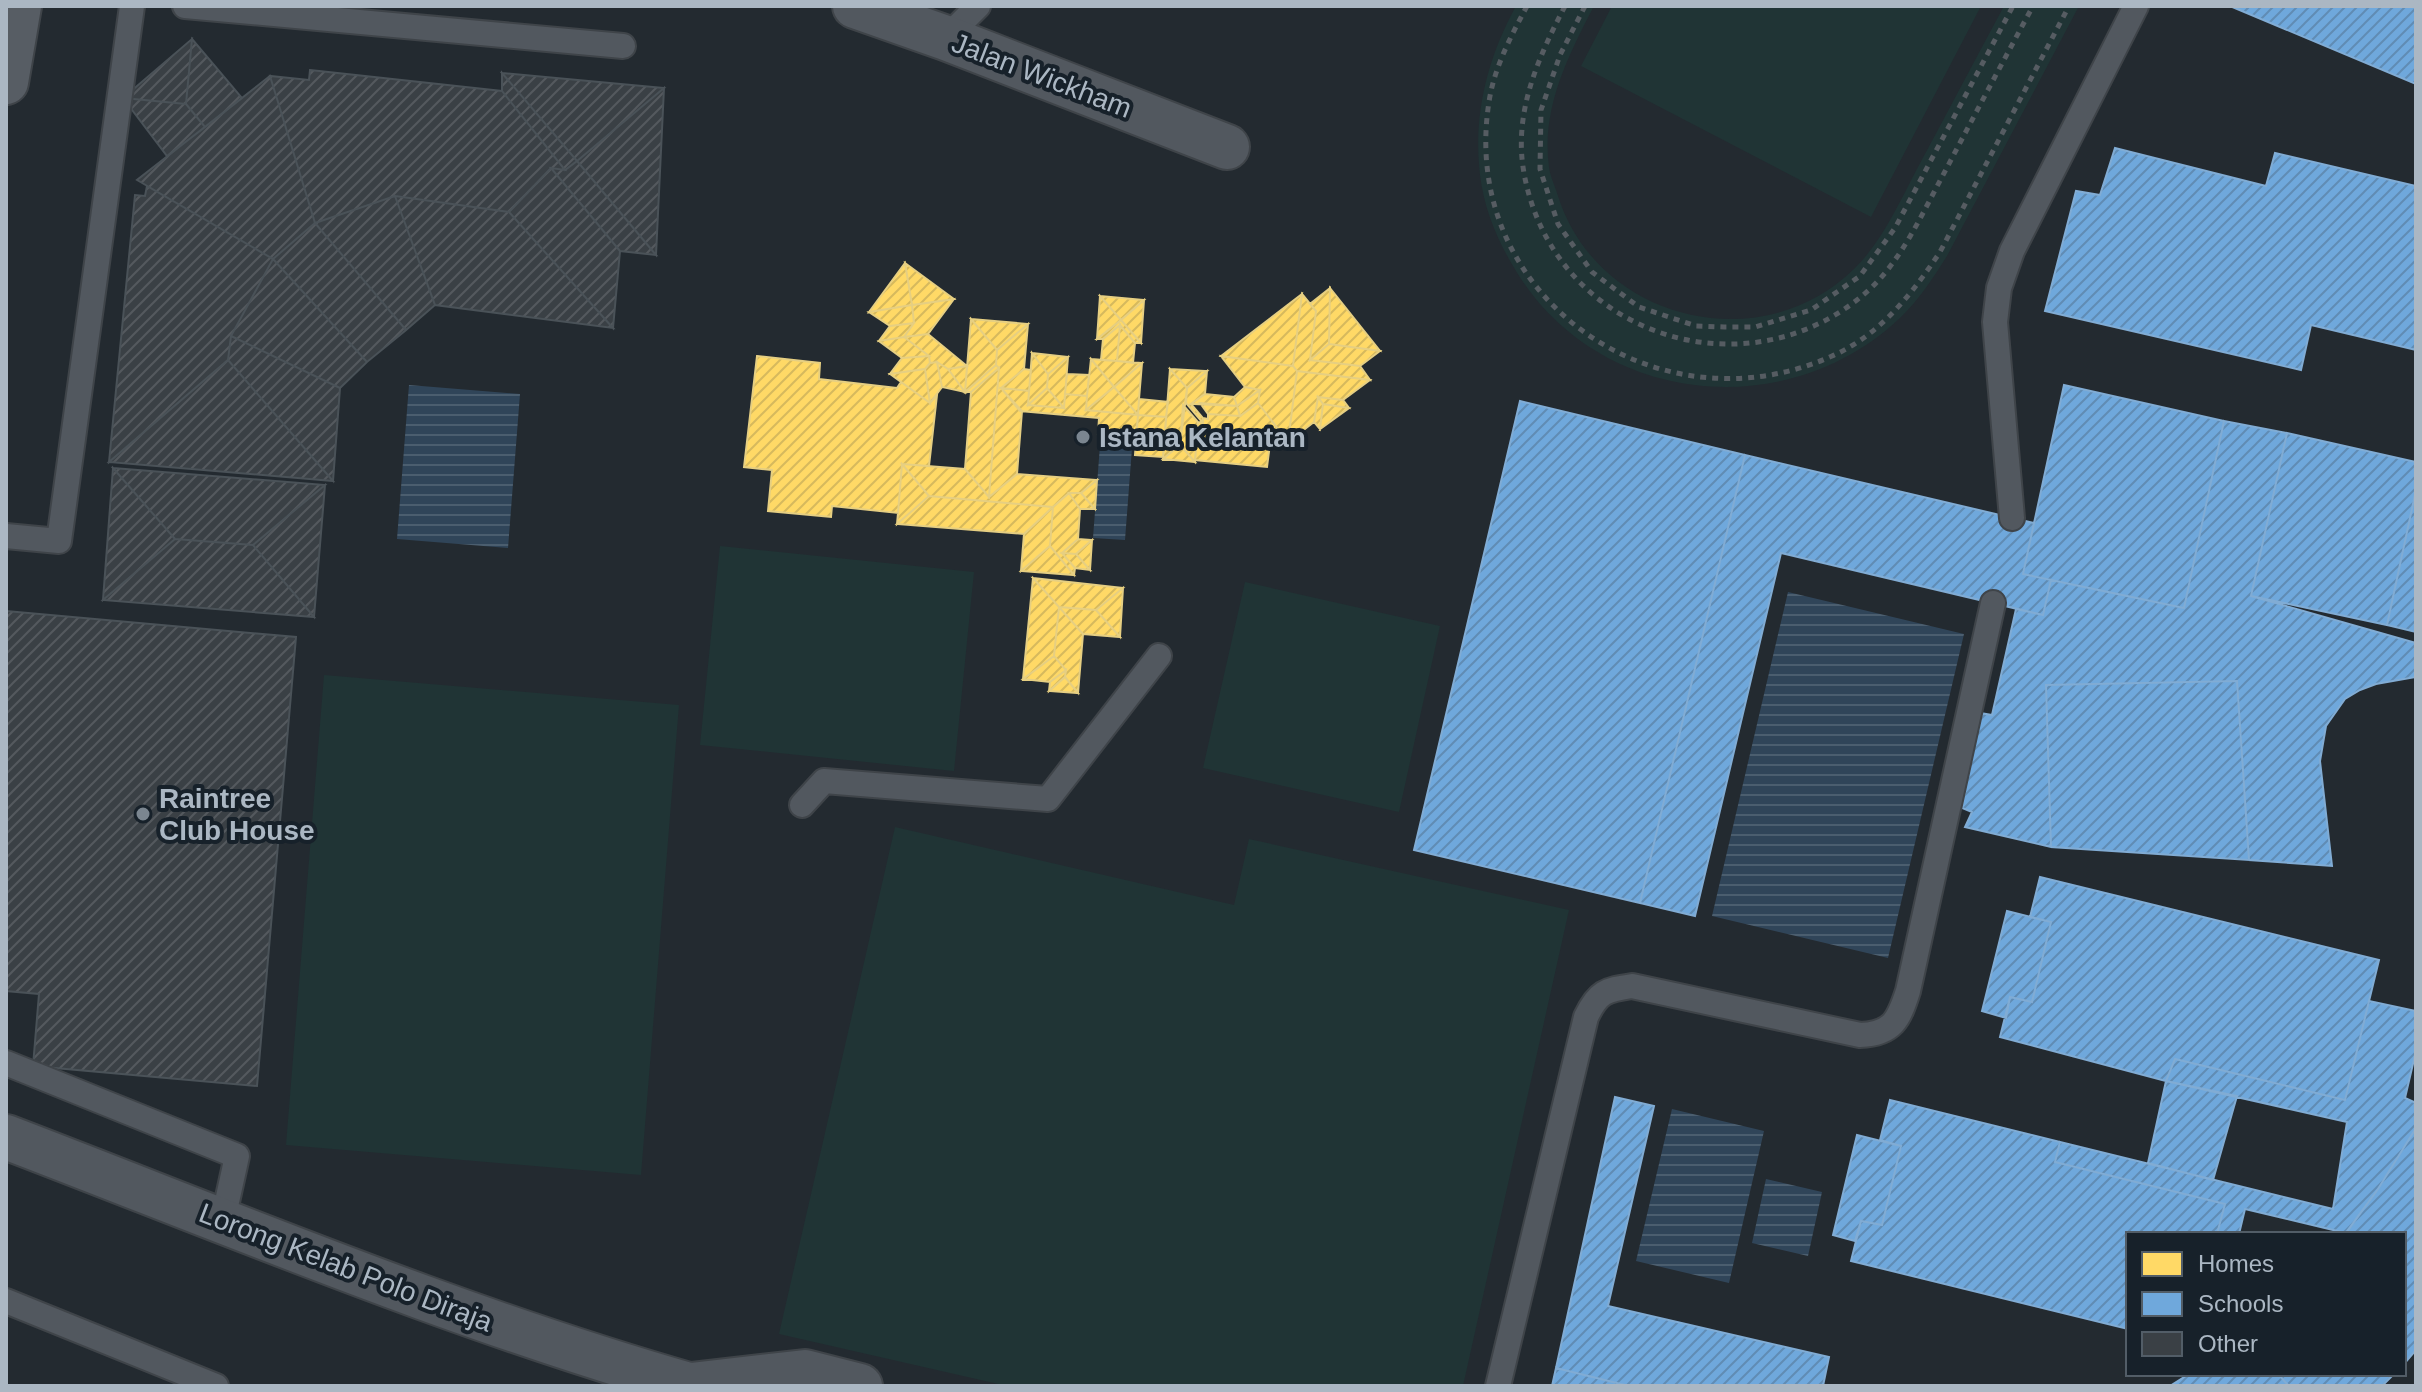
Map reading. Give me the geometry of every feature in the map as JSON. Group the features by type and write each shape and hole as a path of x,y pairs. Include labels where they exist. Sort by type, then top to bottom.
{"street":[{"path":"6,82 19,6"},
{"name":"Jalan Wickham","path":"855,6 1227,147"},
{"name":"Lorong Kelab Polo Diraja","path":"6,1137 634,1379 691,1386 805,1372 860,1386"}],"lane":[{"path":"6,536 59,541 132,6"},
{"path":"185,6 440,18 623,46"},
{"path":"946,38 978,6"},
{"path":"2012,518 1995,322 1999,288 2012,251 2136,6"},
{"path":"1498,1386 1586,1017 1595,999 1610,989 1632,986 1860,1035 1878,1035 1891,1026 1901,1012 1993,603"},
{"path":"802,805 824,781 1048,799 1159,656"},
{"path":"6,1063 237,1156 223,1220"},
{"path":"6,1301 216,1386"}],"path":[{"path":"1527,6 1498,66 1489,101 1486,138 1489,176 1497,210 1511,247 1555,308 1614,352 1649,367 1724,380 1761,377 1798,369 1834,355 1866,336 1895,311 1940,252 2069,6"},
{"path":"1565,6 1544,47 1524,107 1523,171 1543,232 1580,284 1631,322 1693,343 1724,345 1757,344 1819,325 1872,288 1910,236 2033,6"},
{"path":"1585,6 1560,55 1541,110 1540,169 1558,224 1592,272 1639,307 1696,326 1724,327 1755,327 1811,310 1860,276 1895,228 2013,6"}],"green space":[{"path":"1516,6 1594,6 1566,64 1549,124 1550,174 1578,239 1607,273 1644,298 1685,314 1729,319 1774,314 1816,297 1864,258 1890,221 2004,6 2079,6 1947,256 1913,304 1900,318 1854,352 1804,375 1750,386 1696,385 1644,373 1595,350 1551,316 1516,271 1488,213 1478,153 1484,88 1497,46"},
{"path":"1612,6 1981,6 1871,217 1581,66"},
{"path":"720,546 974,572 954,771 700,745"},
{"path":"1245,582 1440,626 1399,812 1203,768"},
{"path":"324,675 679,705 641,1175 286,1145"},
{"path":"895,827 1234,905 1249,839 1569,910 1463,1386 1007,1386 779,1334"}],"water":[{"path":"409,385 520,394 508,548 397,539"},
{"path":"1100,445 1132,448 1125,540 1093,538"},
{"path":"1788,592 1964,634 1888,958 1712,916"},
{"path":"1672,1109 1764,1131 1729,1283 1636,1261"},
{"path":"1766,1179 1822,1192 1808,1256 1752,1243"}],"building: Homes":[{"path":"905,263 912,305 869,312"},
{"path":"905,263 954,299 912,305"},
{"path":"1330,288 1380,351 1329,344"},
{"path":"1330,288 1329,344 1310,360 1316,311 1310,304"},
{"path":"1302,294 1293,366 1221,356"},
{"path":"1302,294 1316,311 1310,360 1360,366 1370,380 1297,371 1293,366"},
{"path":"1100,296 1144,300 1121,320"},
{"path":"1100,296 1121,320 1097,339"},
{"path":"954,299 928,334 904,337 914,323 912,305"},
{"path":"1144,300 1141,343 1121,320"},
{"path":"912,305 914,323 890,326 869,312"},
{"path":"971,319 1028,324 997,350"},
{"path":"971,319 997,350 996,365 965,392"},
{"path":"1121,320 1141,343 1135,343 1120,325 1103,339 1097,339"},
{"path":"914,323 904,337 879,341 890,326"},
{"path":"1028,324 1024,369 1001,388 1022,411 1017,474 989,497 999,368 996,365 997,350"},
{"path":"1120,325 1117,361 1101,360 1103,339"},
{"path":"1120,325 1135,343 1133,363 1117,361"},
{"path":"928,334 967,366 948,369 937,362 930,363 929,356 904,337"},
{"path":"904,337 929,356 902,358 879,341"},
{"path":"1329,344 1380,351 1360,366 1310,360"},
{"path":"1032,353 1068,357 1048,374"},
{"path":"1032,353 1048,374 1047,388 1028,405"},
{"path":"757,356 820,363 819,379 897,388 901,382 930,403 937,395 929,466 902,464 898,513 832,506 831,517 768,511 772,470 744,467"},
{"path":"929,356 930,363 925,369 890,374 902,358"},
{"path":"1221,356 1293,366 1297,371 1288,442 1258,403 1260,390 1245,387"},
{"path":"1068,357 1064,408 1047,388 1048,374"},
{"path":"1091,359 1114,387 1086,410 1087,396"},
{"path":"1091,359 1117,361 1142,363 1114,387"},
{"path":"937,362 942,387 930,403 925,369 930,363"},
{"path":"937,362 948,369 965,392 942,387"},
{"path":"1142,363 1139,399 1138,415 1114,387"},
{"path":"996,365 999,368 971,392 965,392"},
{"path":"967,366 965,392 948,369"},
{"path":"999,368 989,497 965,469 971,392"},
{"path":"925,369 930,403 890,374"},
{"path":"1024,369 1031,370 1029,391 1001,388"},
{"path":"1170,369 1207,371 1187,388"},
{"path":"1170,369 1187,388 1180,445 1163,459"},
{"path":"1207,371 1205,394 1191,404 1203,418 1203,423 1186,403 1187,388"},
{"path":"1297,371 1370,380 1343,400 1318,397 1314,422 1288,442"},
{"path":"1067,374 1089,375 1087,396 1065,394"},
{"path":"1114,387 1138,415 1086,410"},
{"path":"1245,387 1260,390 1237,406 1234,397"},
{"path":"1001,388 1029,391 1028,405 1064,408 1065,394 1087,396 1086,410 1138,415 1136,437 1098,434 1099,418 1020,411"},
{"path":"1047,388 1064,408 1028,405"},
{"path":"1260,390 1258,403 1240,416 1237,406"},
{"path":"1205,394 1234,397 1237,406 1191,404"},
{"path":"1318,397 1323,404 1320,429 1314,422"},
{"path":"1318,397 1343,400 1349,408 1323,404"},
{"path":"1139,399 1168,402 1166,417 1138,415"},
{"path":"1200,403 1237,406 1240,416 1208,414"},
{"path":"1258,403 1282,434 1270,444 1267,467 1195,460 1198,422 1208,419 1208,414 1240,416"},
{"path":"1323,404 1349,408 1320,429"},
{"path":"1183,405 1198,422 1195,462 1180,445"},
{"path":"1138,415 1166,417 1163,457 1135,455"},
{"path":"1180,445 1195,462 1163,459"},
{"path":"902,464 929,496 897,524 898,513"},
{"path":"902,464 965,469 989,497 1017,474 1097,480 1081,493 1069,493 1053,507 929,496"},
{"path":"1097,480 1096,495 1095,509 1081,493"},
{"path":"1069,493 1081,493 1095,509 1080,509"},
{"path":"1069,493 1080,509 1078,539 1062,553 1075,568 1074,575 1050,546 1053,507"},
{"path":"929,496 1053,507 1024,534 897,524"},
{"path":"1053,507 1050,546 1021,571 1024,534"},
{"path":"1078,539 1092,540 1076,554 1062,553"},
{"path":"1092,540 1090,570 1076,554"},
{"path":"1050,546 1074,575 1021,571"},
{"path":"1062,553 1076,554 1090,570 1075,568"},
{"path":"1033,578 1123,588 1096,610 1059,607"},
{"path":"1033,578 1059,607 1054,656 1023,679"},
{"path":"1123,588 1120,637 1096,610"},
{"path":"1059,607 1083,634 1078,693 1065,677 1066,670 1054,656"},
{"path":"1059,607 1096,610 1120,637 1083,634"},
{"path":"1054,656 1066,670 1050,682 1023,679"},
{"path":"1066,670 1065,677 1049,691 1050,682"},
{"path":"1065,677 1078,693 1049,691"}],"building: Schools":[{"path":"2230,6 2416,6 2416,84"},
{"path":"2115,148 2266,186 2275,153 2416,186 2416,350 2311,325 2301,370 2045,311 2076,191 2100,195"},
{"path":"2064,385 2224,421 2184,608 2023,574"},
{"path":"1520,401 1745,455 1640,903 1414,850"},
{"path":"2224,421 2287,433 2251,596 2416,643 2416,677 2360,690 2345,699 2326,726 2320,761 2332,866 2249,860 2237,681 2046,685 2051,847 1965,827 1972,812 1962,808 1980,713 1992,715 2016,609 2043,615 2051,580 2184,608"},
{"path":"2287,433 2416,462 2416,490 2387,625 2251,596"},
{"path":"1745,455 2034,523 2023,574 2051,580 2043,615 1781,553 1695,916 1640,903"},
{"path":"2416,490 2416,632 2387,625"},
{"path":"2237,681 2249,860 2051,847 2046,685"},
{"path":"2040,877 2379,960 2345,1100 2175,1059 2166,1081 2000,1037 2010,997 2032,1002 2051,922 2030,917"},
{"path":"2007,911 2051,922 2032,1002 2010,997 2006,1018 1982,1011"},
{"path":"2369,1001 2416,1011 2416,1051 2405,1098 2416,1103 2416,1128 2347,1232 2245,1209 2239,1232 2218,1232 2225,1204 2055,1162 2060,1142 2333,1209 2347,1122 2166,1081 2175,1059 2345,1100"},
{"path":"2166,1081 2237,1096 2213,1180 2148,1163"},
{"path":"1615,1097 1654,1106 1608,1306 1829,1357 1823,1386 1629,1386 1556,1368"},
{"path":"1890,1100 2060,1142 2055,1162 2225,1204 2218,1232 2126,1232 2126,1329 1851,1261 1861,1221 1882,1225 1901,1146 1880,1140"},
{"path":"2416,1128 2416,1350 2406,1362 2406,1232 2346,1232"},
{"path":"1857,1135 1901,1146 1882,1225 1861,1221 1855,1241 1833,1235"},
{"path":"1556,1368 1629,1386 1552,1386"},
{"path":"2186,1376 2280,1376 2289,1386 2170,1386"},
{"path":"2280,1376 2392,1376 2382,1386 2289,1386"}],"building: Other":[{"path":"192,39 186,104 123,98"},
{"path":"192,39 242,98 205,127 186,104"},
{"path":"310,70 502,91 565,170 551,168 509,212 395,196 315,223 270,76 309,80"},
{"path":"502,73 577,161 565,170 502,91"},
{"path":"502,73 664,88 577,161"},
{"path":"270,76 315,223 273,259 137,180"},
{"path":"664,88 656,255 577,161"},
{"path":"123,98 186,104 205,127 167,156"},
{"path":"577,161 656,255 620,251 551,168 565,170"},
{"path":"551,168 620,251 613,328 509,212"},
{"path":"147,186 273,259 231,336 228,360 109,462 135,195 145,196"},
{"path":"395,196 435,305 406,330 315,223"},
{"path":"395,196 509,212 613,328 435,305"},
{"path":"315,223 406,330 367,362 273,259"},
{"path":"273,259 367,362 340,388 231,336"},
{"path":"231,336 340,388 333,481 228,360"},
{"path":"228,360 333,481 109,462"},
{"path":"113,468 175,539 103,600"},
{"path":"113,468 325,485 253,545 175,539"},
{"path":"325,485 314,617 253,545"},
{"path":"175,539 253,545 314,617 103,600"},
{"name":"Raintree Club House","path":"6,611 296,637 257,1086 33,1066 39,994 6,991"}],"place":[{"name":"Istana Kelantan","path":"1083,437"},
{"name":"Raintree Club House","path":"143,814"}]}
